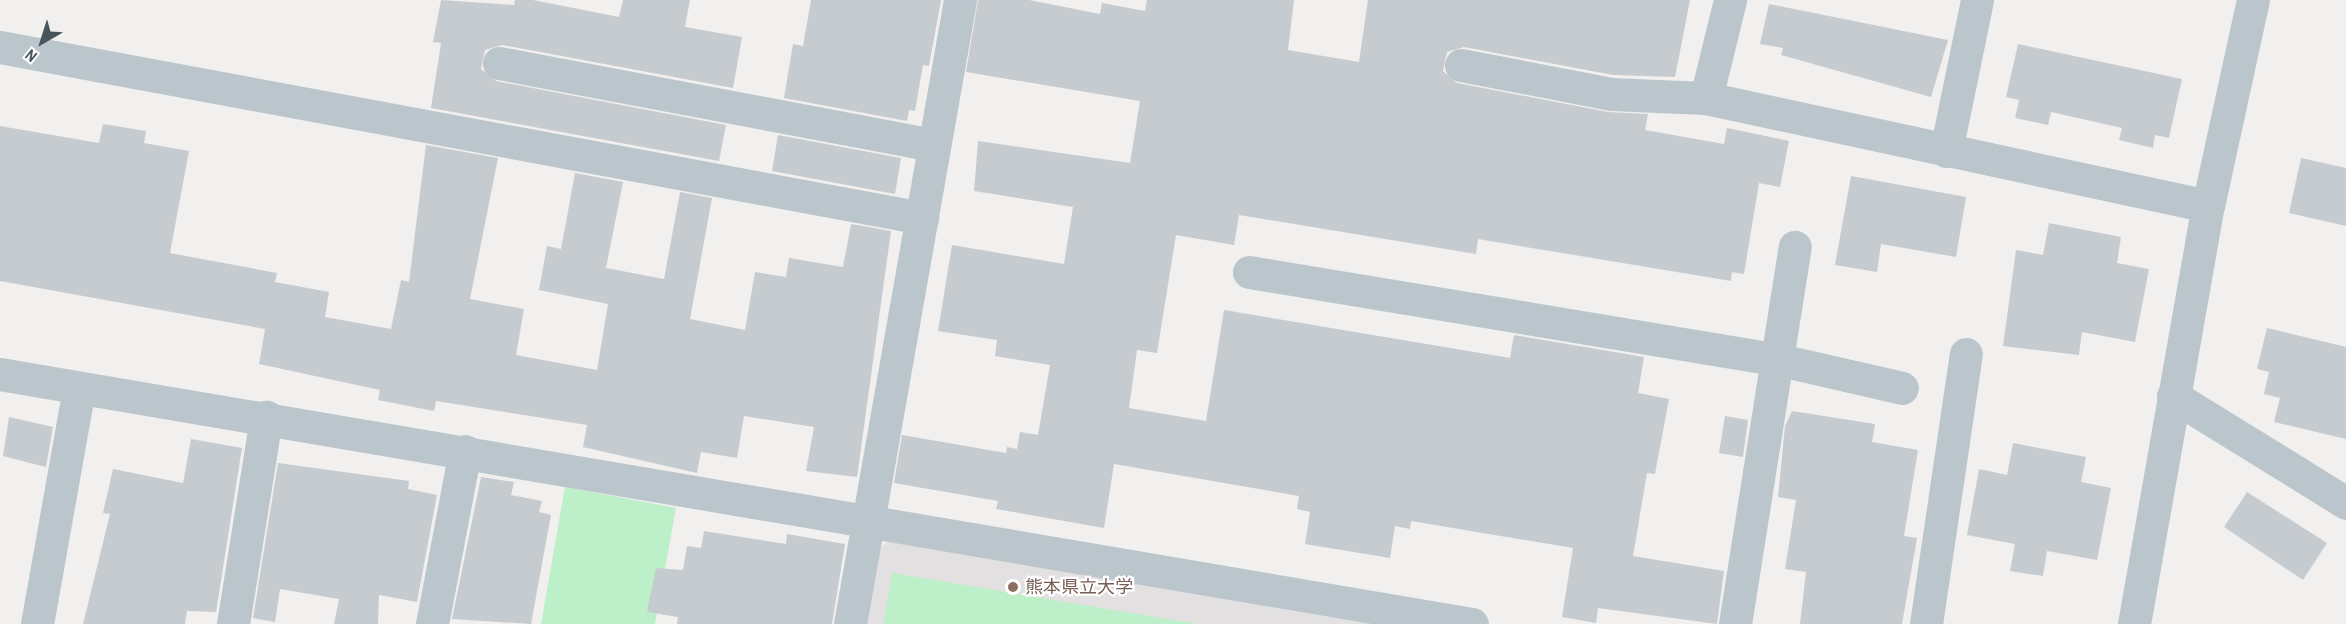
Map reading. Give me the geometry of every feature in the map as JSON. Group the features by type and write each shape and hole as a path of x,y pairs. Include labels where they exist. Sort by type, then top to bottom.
{"street":[{"path":"850,624 960,0"},
{"path":"1706,98 1730,0"},
{"path":"1946,151 1977,0"},
{"path":"2134,624 2208,206 2253,0"},
{"path":"0,47 922,218"},
{"path":"499,63 934,145"},
{"path":"1461,65 1611,94 1706,98 2208,206"},
{"path":"1735,624 1780,360 1796,247"},
{"path":"1248,272 1780,360 1902,388"},
{"path":"1926,624 1966,354"},
{"path":"0,374 869,518 1472,624"},
{"path":"38,624 79,388"},
{"path":"2173,396 2337,490"},
{"path":"233,624 267,417"},
{"path":"432,624 465,451"}],"shaded area":[{"name":"熊本県立大学","path":"889,541 1370,624 864,624 877,550"}],"green space":[{"path":"565,487 676,508 655,624 541,624"},
{"path":"892,573 1197,624 883,624"}],"building":[{"path":"441,0 514,5 515,0 533,0 619,17 623,0 690,0 685,27 742,37 733,88 502,45 485,50 481,69 496,81 726,125 719,161 431,108 441,43 433,42"},
{"path":"811,0 941,0 929,66 923,65 915,111 909,110 907,121 784,98 793,44 803,46"},
{"path":"978,0 1029,0 1100,14 1102,3 1145,11 1147,0 1294,0 1288,50 1359,62 1368,0 1690,0 1675,77 1613,75 1464,47 1447,52 1443,71 1457,83 1608,112 1648,114 1645,130 1724,144 1727,128 1789,141 1780,187 1759,183 1744,274 1732,272 1731,281 1478,239 1476,254 1239,215 1234,245 1176,235 1157,353 1137,350 1129,408 1206,421 1224,310 1510,358 1514,335 1644,357 1638,393 1669,399 1655,474 1647,473 1633,556 1724,571 1717,624 1598,608 1596,623 1562,617 1573,548 1411,521 1410,529 1395,526 1390,558 1305,544 1310,512 1297,509 1299,496 1114,464 1104,528 996,509 998,501 894,483 902,435 1006,453 1007,447 1017,449 1020,432 1038,435 1050,365 995,356 997,340 938,331 952,245 1064,264 1073,207 974,191 978,141 1130,163 1140,101 966,72"},
{"path":"1769,4 1948,40 1931,97 1781,55 1783,48 1760,44"},
{"path":"2018,44 2182,79 2169,138 2155,135 2153,148 2119,140 2122,128 2051,112 2048,125 2015,118 2019,100 2006,97"},
{"path":"103,124 146,131 144,143 189,151 170,253 277,273 275,282 329,292 325,317 391,329 401,280 409,282 426,145 498,158 470,299 524,309 516,355 597,370 608,304 539,290 547,246 561,249 575,173 623,182 606,268 664,279 680,192 712,198 690,319 745,330 755,272 786,277 789,258 843,267 851,224 891,231 857,477 806,471 814,427 744,416 737,458 701,452 697,473 583,447 587,425 436,401 434,411 378,400 380,390 259,364 265,329 0,281 0,126 99,143"},
{"path":"778,135 901,158 895,194 772,171"},
{"path":"2301,158 2346,168 2346,226 2289,213"},
{"path":"1851,176 1966,197 1956,257 1881,244 1877,272 1835,265"},
{"path":"2049,223 2121,237 2117,263 2149,269 2135,342 2082,332 2079,355 2003,346 2016,250 2043,255"},
{"path":"2267,328 2346,347 2346,439 2274,422 2280,398 2264,394 2269,372 2257,369"},
{"path":"1792,411 1875,424 1872,442 1918,450 1904,536 1917,538 1902,624 1800,624 1806,572 1785,569 1796,500 1778,497 1785,426"},
{"path":"1725,416 1748,420 1743,457 1719,453"},
{"path":"9,417 53,427 46,467 3,456"},
{"path":"191,439 242,448 216,612 187,611 185,624 83,624 110,514 103,513 113,469 183,483"},
{"path":"2013,443 2086,457 2081,482 2111,488 2097,560 2047,551 2043,576 2010,571 2015,544 1967,535 1979,469 2007,475"},
{"path":"278,463 409,481 408,489 437,495 417,602 379,595 378,624 334,624 339,599 280,589 275,622 253,618"},
{"path":"481,477 514,482 511,495 542,501 539,512 551,515 531,624 452,619"},
{"path":"2247,492 2327,543 2303,580 2224,527"},
{"path":"704,531 786,544 787,534 845,544 832,624 677,624 678,617 647,612 656,568 683,570 687,546 701,548"}],"place":[{"name":"熊本県立大学","path":"1013,587"}]}
